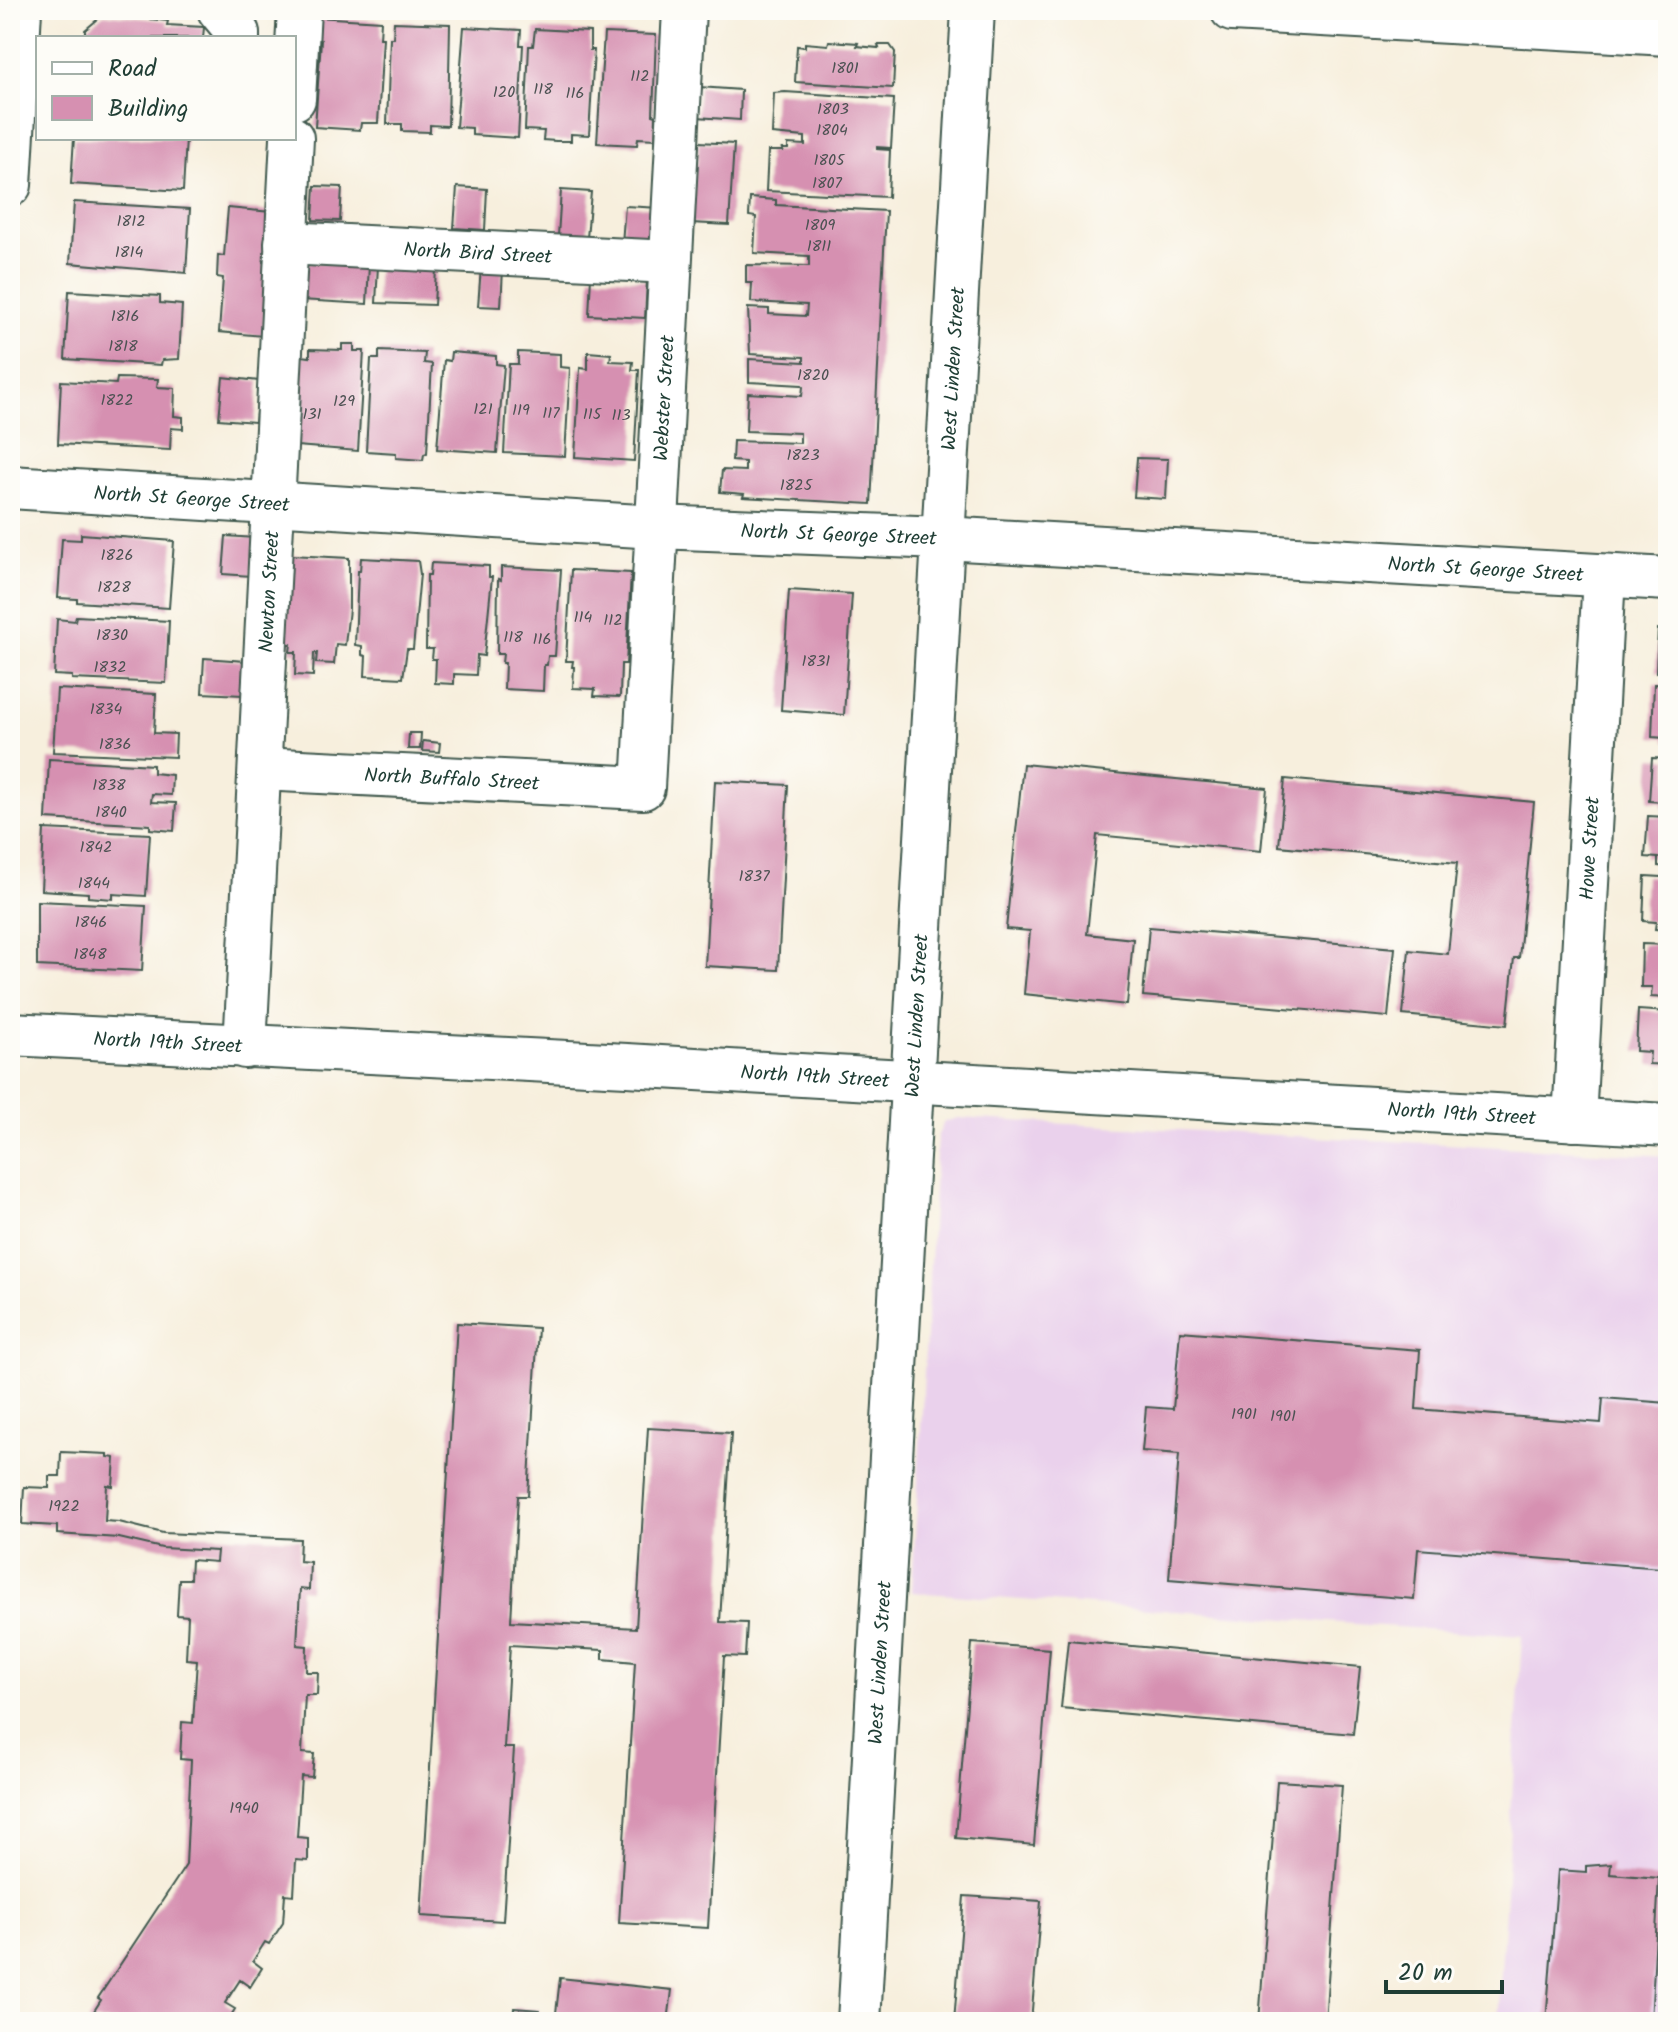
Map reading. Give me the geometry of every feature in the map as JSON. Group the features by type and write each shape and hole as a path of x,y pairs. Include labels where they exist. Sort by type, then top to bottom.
{"street":[{"path":"10,185 20,10"},
{"path":"219,10 238,36"},
{"path":"296,63 299,10"},
{"name":"Webster Street","path":"643,788 684,10"},
{"name":"West Linden Street","path":"859,2022 973,10"},
{"path":"1232,10 1443,16 1668,34"},
{"name":"Newton Street","path":"245,1047 292,140"},
{"name":"North Bird Street","path":"286,243 670,262"},
{"name":"North St George Street","path":"10,487 656,527 943,538 1668,579"},
{"name":"Howe Street","path":"1574,1120 1604,576"},
{"name":"North Buffalo Street","path":"260,769 643,788"},
{"name":"North 19th Street","path":"10,1034 627,1065 1668,1125"}],"shaded area":[{"path":"958,1118 1668,1156 1668,2022 1498,2022 1522,1636 912,1592 937,1137 944,1122"}],"building":[{"path":"104,14 168,21 167,25 204,27 203,36 85,36 85,30"},
{"path":"316,17 381,21 380,38 383,38 378,123 361,123 360,130 315,127 321,40 315,39"},
{"path":"394,22 450,24 448,126 430,125 430,132 402,131 402,124 387,124 390,38 393,38"},
{"path":"464,27 521,30 520,45 523,45 518,138 472,135 472,128 456,127"},
{"path":"535,29 590,32 590,50 594,50 589,135 571,134 571,141 543,140 544,131 525,130 529,46 533,46"},
{"path":"604,33 656,35 655,139 638,138 637,145 597,143"},
{"path":"829,41 879,48 878,45 890,45 895,52 893,88 795,82 797,46 805,47 805,43 828,45"},
{"path":"699,87 741,90 740,120 697,117"},
{"path":"774,93 894,99 891,148 877,147 890,150 888,197 766,191 768,151 783,151 788,149 788,144 805,145 805,137 772,134"},
{"path":"74,140 186,140 183,191 71,184"},
{"path":"699,142 734,144 729,225 691,223"},
{"path":"315,186 342,187 340,221 313,220"},
{"path":"457,187 487,189 485,230 454,228"},
{"path":"561,190 591,192 587,238 558,236"},
{"path":"750,198 776,200 776,205 886,211 871,504 743,497 744,494 720,492 722,470 745,471 745,462 732,461 733,441 800,443 800,433 746,431 748,393 802,396 803,387 749,382 749,359 804,362 804,357 750,354 748,308 769,309 769,314 806,316 807,305 751,302 752,283 746,283 746,265 809,266 809,256 754,253 756,217 749,216"},
{"path":"74,202 190,209 186,273 70,263"},
{"path":"625,206 660,208 657,245 622,243"},
{"path":"228,208 271,212 263,336 219,332 223,278 217,277 218,255 224,256"},
{"path":"303,262 369,264 367,304 301,300"},
{"path":"378,265 436,269 434,305 376,303"},
{"path":"481,267 503,269 501,307 478,306"},
{"path":"591,276 647,280 645,318 589,315"},
{"path":"69,291 160,296 160,303 182,305 179,359 162,360 161,365 65,359"},
{"path":"342,344 354,344 354,351 364,351 358,451 297,446 298,433 295,431 302,356 310,357 310,349 342,350"},
{"path":"379,351 425,353 424,363 432,364 427,453 423,460 396,458 396,453 366,451 371,359 379,359"},
{"path":"451,352 496,356 496,364 504,365 497,453 437,449 444,360 450,361"},
{"path":"518,352 560,354 560,367 570,368 565,456 504,453 509,364 518,364"},
{"path":"588,352 611,354 610,361 633,362 632,370 639,370 634,461 575,457 580,368 588,369"},
{"path":"223,377 259,381 255,422 219,419"},
{"path":"117,378 158,379 157,387 175,388 174,416 183,417 183,429 171,428 170,450 58,444 61,381 116,384"},
{"path":"1137,458 1168,459 1166,499 1134,497"},
{"path":"81,534 174,541 169,608 58,598 62,539 81,540"},
{"path":"226,536 255,538 251,576 223,574"},
{"path":"290,555 349,558 345,645 336,644 334,664 316,663 317,653 314,653 313,676 295,675 296,652 290,652 291,644 286,643"},
{"path":"361,558 418,561 420,574 413,649 407,649 403,678 365,676 366,656 362,655 362,646 355,645"},
{"path":"431,563 489,566 489,577 492,577 484,656 477,655 476,675 454,674 454,684 435,683 436,659 432,659 433,649 426,649 427,575 430,575"},
{"path":"501,567 561,570 555,656 548,656 547,665 544,665 543,691 504,689 505,663 502,663 503,654 497,654 498,579 501,580"},
{"path":"571,570 631,573 626,664 621,664 620,697 594,696 595,689 573,688 573,661 566,661"},
{"path":"789,590 852,594 844,715 781,710"},
{"path":"76,616 169,621 166,683 72,679 72,676 54,675 57,619 75,621"},
{"path":"1658,629 1668,629 1668,673 1656,672"},
{"path":"204,658 245,661 243,695 202,693"},
{"path":"1654,684 1668,685 1668,742 1665,738 1652,737"},
{"path":"57,689 156,694 154,733 176,734 175,757 53,752"},
{"path":"409,733 421,733 420,749 408,749"},
{"path":"423,741 440,743 439,752 422,751"},
{"path":"1652,758 1668,759 1668,808 1662,807 1663,802 1649,801"},
{"path":"49,759 153,765 153,773 172,775 171,795 152,794 151,802 176,803 174,831 150,829 150,825 46,819"},
{"path":"1023,764 1267,788 1261,851 1097,835 1087,934 1133,939 1127,1005 1024,994 1030,931 1006,929"},
{"path":"1285,779 1534,802 1519,958 1514,958 1507,1025 1403,1015 1409,950 1448,954 1457,863 1279,846"},
{"path":"715,781 788,785 778,970 705,966"},
{"path":"1648,816 1668,817 1668,867 1658,866 1658,858 1645,857"},
{"path":"44,829 150,834 146,896 113,894 113,899 88,897 88,893 41,890"},
{"path":"1645,876 1662,877 1662,882 1668,882 1668,930 1655,929 1656,922 1643,921"},
{"path":"37,901 146,906 142,971 37,966"},
{"path":"1149,927 1395,948 1388,1017 1143,996"},
{"path":"1642,944 1668,945 1668,998 1651,997 1652,987 1641,987"},
{"path":"1638,1010 1668,1012 1668,1065 1649,1064 1650,1052 1636,1051"},
{"path":"457,1323 538,1328 528,1496 518,1496 511,1621 636,1628 648,1428 731,1433 720,1622 747,1623 745,1657 724,1656 708,1928 619,1923 635,1662 603,1659 603,1650 510,1645 504,1748 514,1748 503,1921 421,1916"},
{"path":"1180,1331 1420,1350 1416,1409 1601,1423 1603,1398 1668,1403 1668,1485 1661,1568 1418,1549 1414,1599 1169,1579 1179,1454 1142,1451 1146,1407 1173,1409"},
{"path":"61,1452 108,1454 108,1457 115,1458 113,1486 107,1485 105,1521 163,1533 300,1539 299,1561 310,1562 309,1590 300,1589 297,1645 307,1646 306,1672 318,1672 317,1695 305,1695 302,1753 314,1754 312,1777 301,1776 297,1837 308,1838 308,1861 296,1860 294,1895 285,1894 283,1923 253,1961 262,1968 250,1987 240,1980 225,2003 235,2009 227,2022 87,2022 101,2000 98,1998 186,1865 191,1760 180,1759 182,1722 193,1723 197,1660 186,1659 188,1616 177,1615 179,1579 190,1579 191,1560 216,1562 217,1551 162,1548 119,1538 57,1534 57,1526 22,1524 24,1487 49,1488 49,1476 60,1476"},
{"path":"1068,1640 1360,1667 1353,1734 1061,1708"},
{"path":"972,1643 1050,1649 1034,1845 956,1838"},
{"path":"1277,1781 1342,1785 1325,2022 1259,2022"},
{"path":"1611,1864 1610,1874 1659,1878 1651,2022 1546,2022 1558,1870 1586,1872 1586,1866"},
{"path":"964,1896 1041,1901 1031,2022 954,2022"},
{"path":"560,1978 672,1990 668,2022 555,2022"},
{"path":"514,2008 539,2010 538,2022 513,2022"}]}
